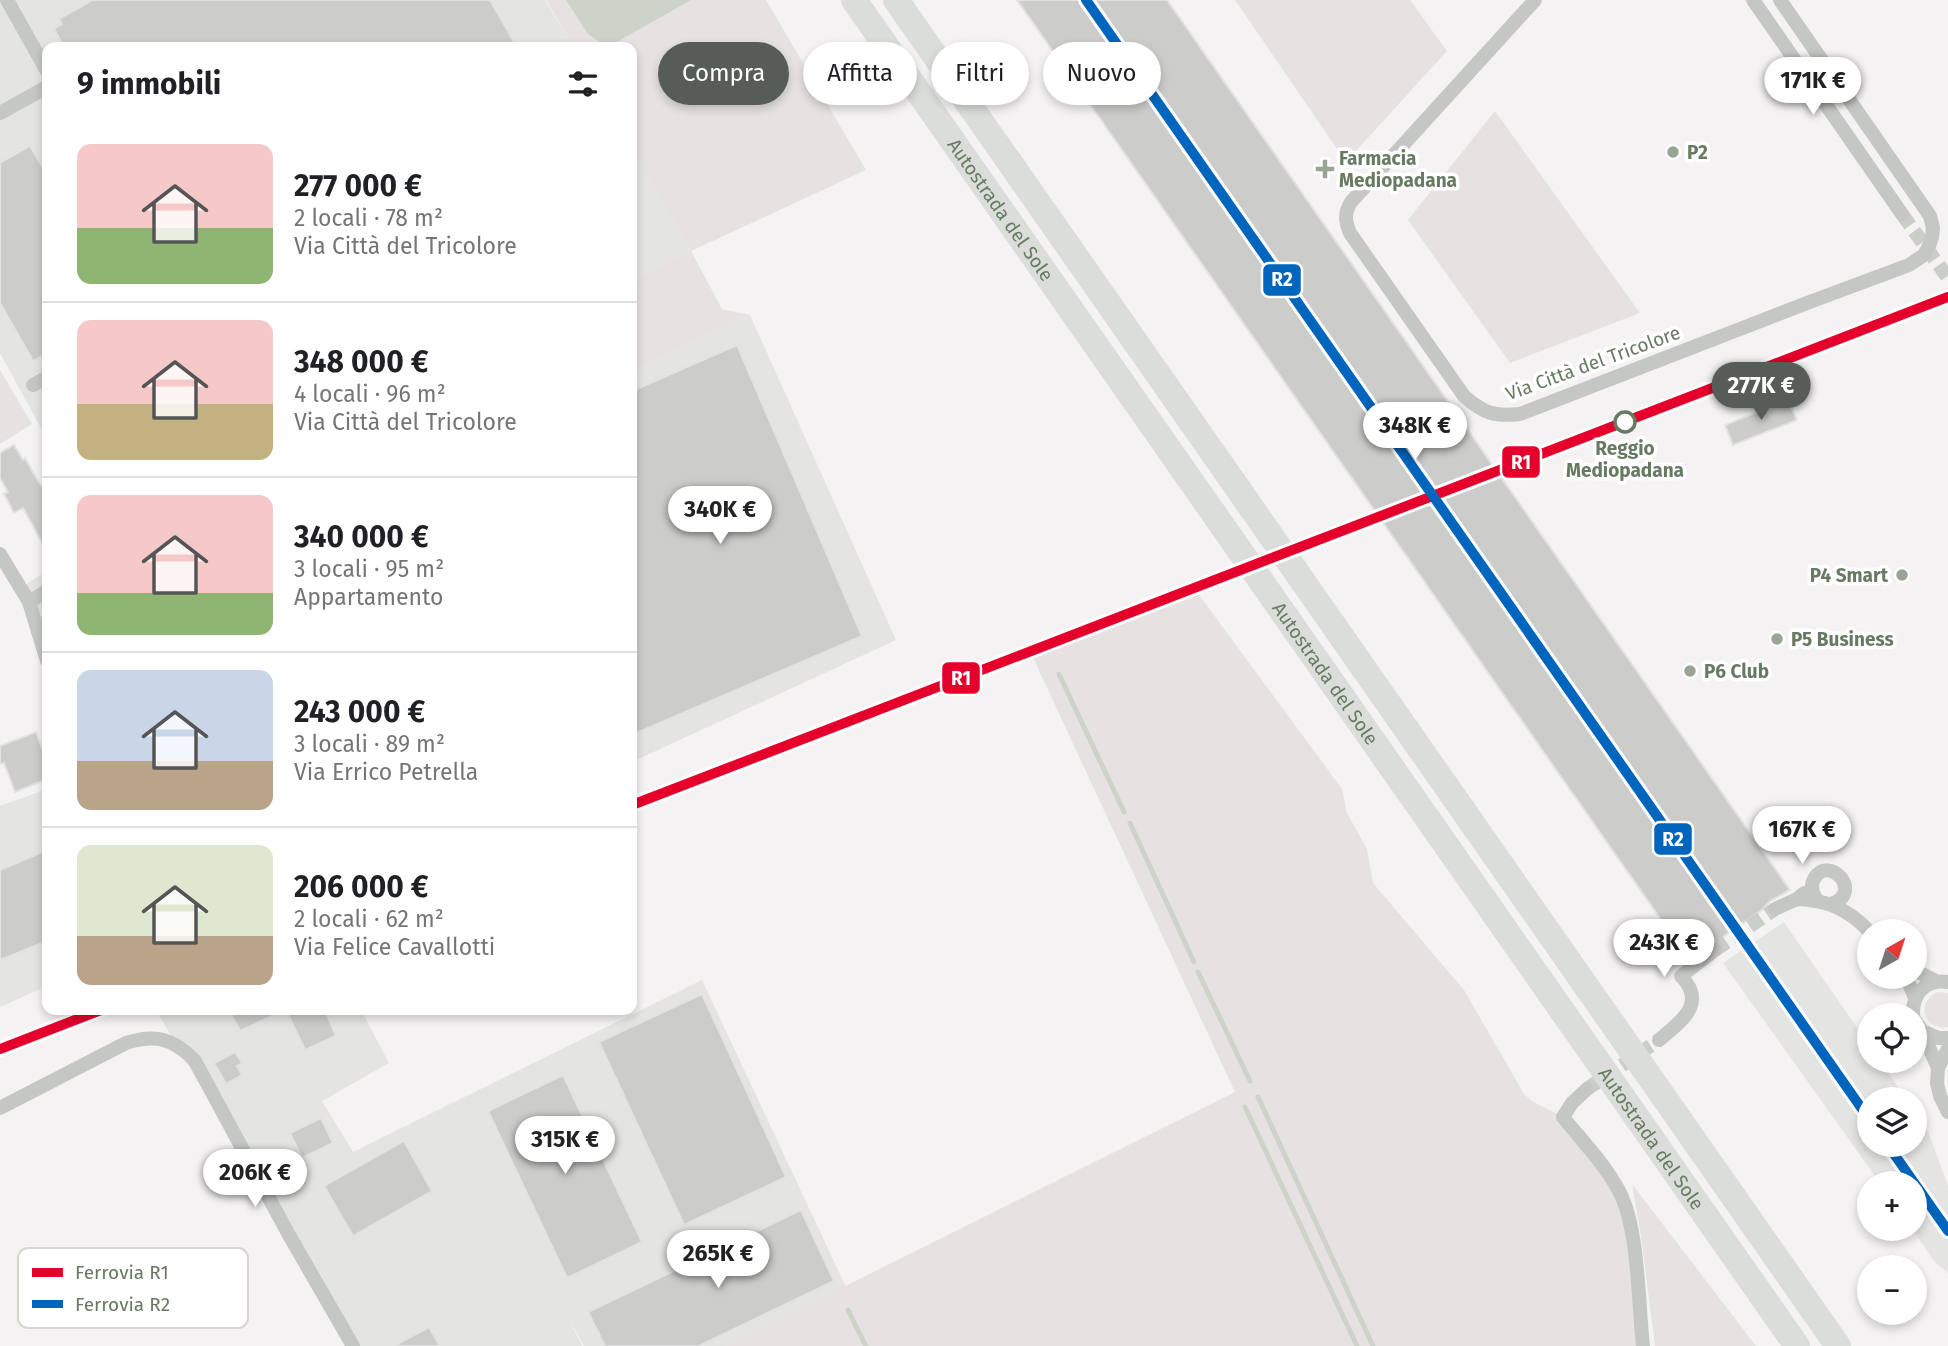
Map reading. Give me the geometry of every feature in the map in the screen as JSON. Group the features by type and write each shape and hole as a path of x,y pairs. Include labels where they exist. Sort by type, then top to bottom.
{"highway":[{"name":"Autostrada del Sole","path":"854,0 1797,1346"},
{"name":"Autostrada del Sole","path":"897,0 1838,1346"}],"street":[{"path":"7,0 42,62"},
{"name":"Via Città del Tricolore","path":"1535,0 1345,211 1345,221 1350,233 1464,396 1488,413 1504,416 1520,414 1903,268 1924,255 1932,237 1930,216 1780,0"},
{"path":"1753,0 1902,214"},
{"path":"0,113 42,90"},
{"path":"33,385 42,380"},
{"path":"0,554 29,602 42,645"},
{"path":"29,602 42,594"},
{"path":"1775,909 1797,900 1820,896 1840,900 1845,886 1842,877 1828,870 1815,877 1820,896 1856,917"},
{"path":"1844,891 1856,917"},
{"path":"1659,1040 1685,1018 1691,1007 1691,989 1681,976 1715,950"},
{"path":"1913,1003 1920,990 1927,984 1942,981"},
{"path":"1911,989 1915,998"},
{"path":"1927,1030 1938,1038 1948,1038"},
{"path":"0,1108 126,1043 156,1038 177,1045 195,1061 289,1235 353,1346"},
{"path":"1927,1045 1938,1068"},
{"path":"1948,1049 1938,1068 1937,1083 1948,1112"},
{"path":"1587,1089 1563,1117 1609,1175 1625,1204 1632,1233 1643,1346"}],"shaded area":[{"path":"0,0 545,0 570,42 42,42 42,430 0,353"},
{"path":"546,0 766,0 803,63 803,105 828,105 866,170 691,251 722,309 750,315 637,370 637,277 690,251 637,159 637,42 570,42"},
{"path":"566,0 691,0 617,42 600,42 588,34"},
{"path":"1235,0 1410,0 1447,51 1346,162"},
{"path":"1495,111 1640,313 1510,363 1408,220"},
{"path":"637,159 690,251 637,277"},
{"path":"750,315 896,640 637,760 637,370"},
{"path":"0,370 32,424 0,444"},
{"path":"42,574 42,653 20,588"},
{"path":"1194,588 1342,789 1347,813 1367,849 1373,883 1464,990 1524,1094 1563,1117 1619,1190 1643,1346 725,1346 1235,1092 1030,651"},
{"path":"42,791 42,988 0,1007 0,806"},
{"path":"1784,922 1857,1028 1857,1073 1888,1073 1898,1087 1857,1087 1857,1151 1723,963"},
{"path":"702,980 846,1287 725,1346 584,1346 569,1319 582,1346 353,1346 159,1015 364,1015 389,1063 322,1101 353,1152 631,1015 637,1015 637,1012"},
{"path":"1938,992 1948,993 1948,1027 1933,1025 1927,1018 1926,1003"},
{"path":"1927,1129 1948,1186 1948,1273 1934,1261 1920,1241 1927,1241 1927,1171 1871,1171 1861,1157 1927,1157"},
{"path":"1632,1184 1756,1346 1655,1346"}],"building":[{"path":"93,0 490,0 514,42 61,42 54,29 62,24 59,19"},
{"path":"1017,0 1167,0 1790,890 1688,958 1091,105 1161,105 1161,42 1046,42"},
{"path":"30,146 42,166 42,356 33,361 0,303 0,163"},
{"path":"737,345 862,636 637,733 637,389"},
{"path":"1788,400 1797,420 1733,445 1725,425"},
{"path":"14,445 42,485 42,543 23,508 14,513 4,494 8,492 0,478 0,453"},
{"path":"36,732 42,748 42,781 15,792 4,763 0,764 0,746"},
{"path":"42,852 42,943 0,960 0,870"},
{"path":"702,994 786,1177 684,1225 599,1042"},
{"path":"232,1015 274,1015 240,1031"},
{"path":"288,1015 327,1015 336,1036 305,1050"},
{"path":"235,1052 242,1063 237,1066 242,1075 226,1084 214,1063"},
{"path":"563,1075 642,1242 567,1278 488,1111"},
{"path":"321,1118 333,1143 302,1158 290,1133"},
{"path":"404,1141 432,1191 353,1236 324,1186"},
{"path":"801,1210 834,1281 699,1346 605,1346 588,1312"},
{"path":"429,1327 440,1346 394,1346"}],"waterway":[{"path":"1059,674 1124,812"},
{"path":"1130,823 1194,962"},
{"path":"1198,972 1250,1081"},
{"path":"1258,1097 1373,1346"},
{"path":"1245,1107 1357,1346"},
{"path":"848,1310 866,1346"}],"tunnel":[{"path":"1902,214 1948,278"},
{"path":"1715,950 1775,909"},
{"path":"1587,1089 1659,1040"}],"rail line":[{"name":"R2","path":"1086,0 1857,1102"},
{"name":"R1","path":"637,803 1948,297"},
{"name":"R1","path":"0,1049 88,1015"},
{"name":"R2","path":"1896,1157 1948,1231"}],"place":[{"name":"P2","path":"1673,152"},
{"name":"Farmacia Mediopadana","path":"1325,169"},
{"name":"Reggio Mediopadana","path":"1625,422"},
{"name":"P4 Smart","path":"1902,575"},
{"name":"P5 Business","path":"1777,639"},
{"name":"P6 Club","path":"1690,671"}]}
